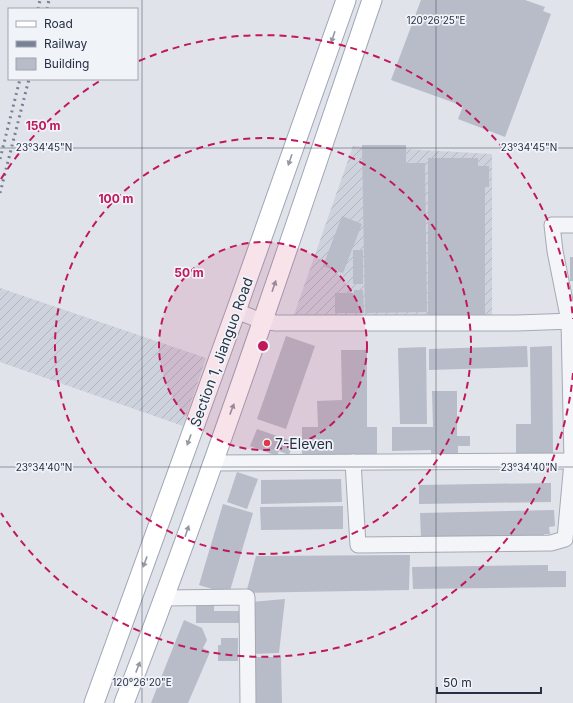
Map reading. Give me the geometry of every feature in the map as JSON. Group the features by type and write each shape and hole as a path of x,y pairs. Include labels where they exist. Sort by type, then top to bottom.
{"main road":[{"name":"Section 1, Jianguo Road","path":"94,703 236,311 346,0"},
{"name":"Section 1, Jianguo Road","path":"124,703 164,598 212,463 372,0"}],"lane":[{"path":"353,462 358,545 550,543 565,539 572,462 571,321 555,251 552,225 573,225"},
{"path":"236,311 262,321 276,323 518,323 571,321"},
{"path":"212,463 572,462"},
{"path":"164,598 247,597 248,703"}],"shaded area":[{"path":"353,146 492,154 492,325 290,326"},
{"path":"0,288 206,358 183,426 0,362"}],"building":[{"path":"421,0 525,0 545,7 543,11 551,14 505,137 458,119 463,106 391,80"},
{"path":"362,145 406,145 406,163 425,163 427,312 365,313"},
{"path":"428,158 478,158 478,166 489,166 489,187 485,187 485,322 428,322"},
{"path":"342,216 362,224 343,273 323,266"},
{"path":"353,250 363,250 363,284 353,284"},
{"path":"570,257 573,257 573,281 570,281"},
{"path":"354,290 363,290 364,313 335,313 335,293 354,293"},
{"path":"286,336 315,346 286,429 257,419"},
{"path":"527,346 528,367 429,370 429,349"},
{"path":"552,346 553,453 516,453 516,424 531,424 530,347"},
{"path":"426,347 427,424 400,424 398,348"},
{"path":"341,350 367,350 367,427 377,427 377,454 302,454 302,427 318,427 317,401 342,400"},
{"path":"432,391 457,391 457,436 470,436 470,446 458,446 458,455 431,455 431,450 392,451 392,427 433,427"},
{"path":"257,429 294,442 289,455 279,451 277,456 250,446"},
{"path":"237,472 258,479 247,509 227,502"},
{"path":"341,479 342,502 261,504 261,480"},
{"path":"551,483 551,502 419,504 419,485"},
{"path":"223,504 253,513 229,594 199,585"},
{"path":"343,506 343,529 261,530 260,507"},
{"path":"554,510 555,526 549,527 550,534 544,534 544,540 421,539 420,513"},
{"path":"410,555 409,590 246,593 256,556"},
{"path":"548,565 548,571 566,571 566,587 413,589 412,567"},
{"path":"285,599 279,653 251,654 250,602"},
{"path":"196,604 214,604 214,611 240,611 240,623 196,623"},
{"path":"184,620 202,628 207,640 203,648 210,652 188,703 151,703"},
{"path":"221,638 238,638 238,661 218,661 218,645 221,645"},
{"path":"250,657 281,657 282,703 251,703"}],"railway":[{"path":"38,8 40,0"},
{"path":"47,8 49,0"},
{"path":"0,159 20,80"},
{"path":"0,193 29,80"}],"place":[{"name":"7-Eleven","path":"267,443"}]}
